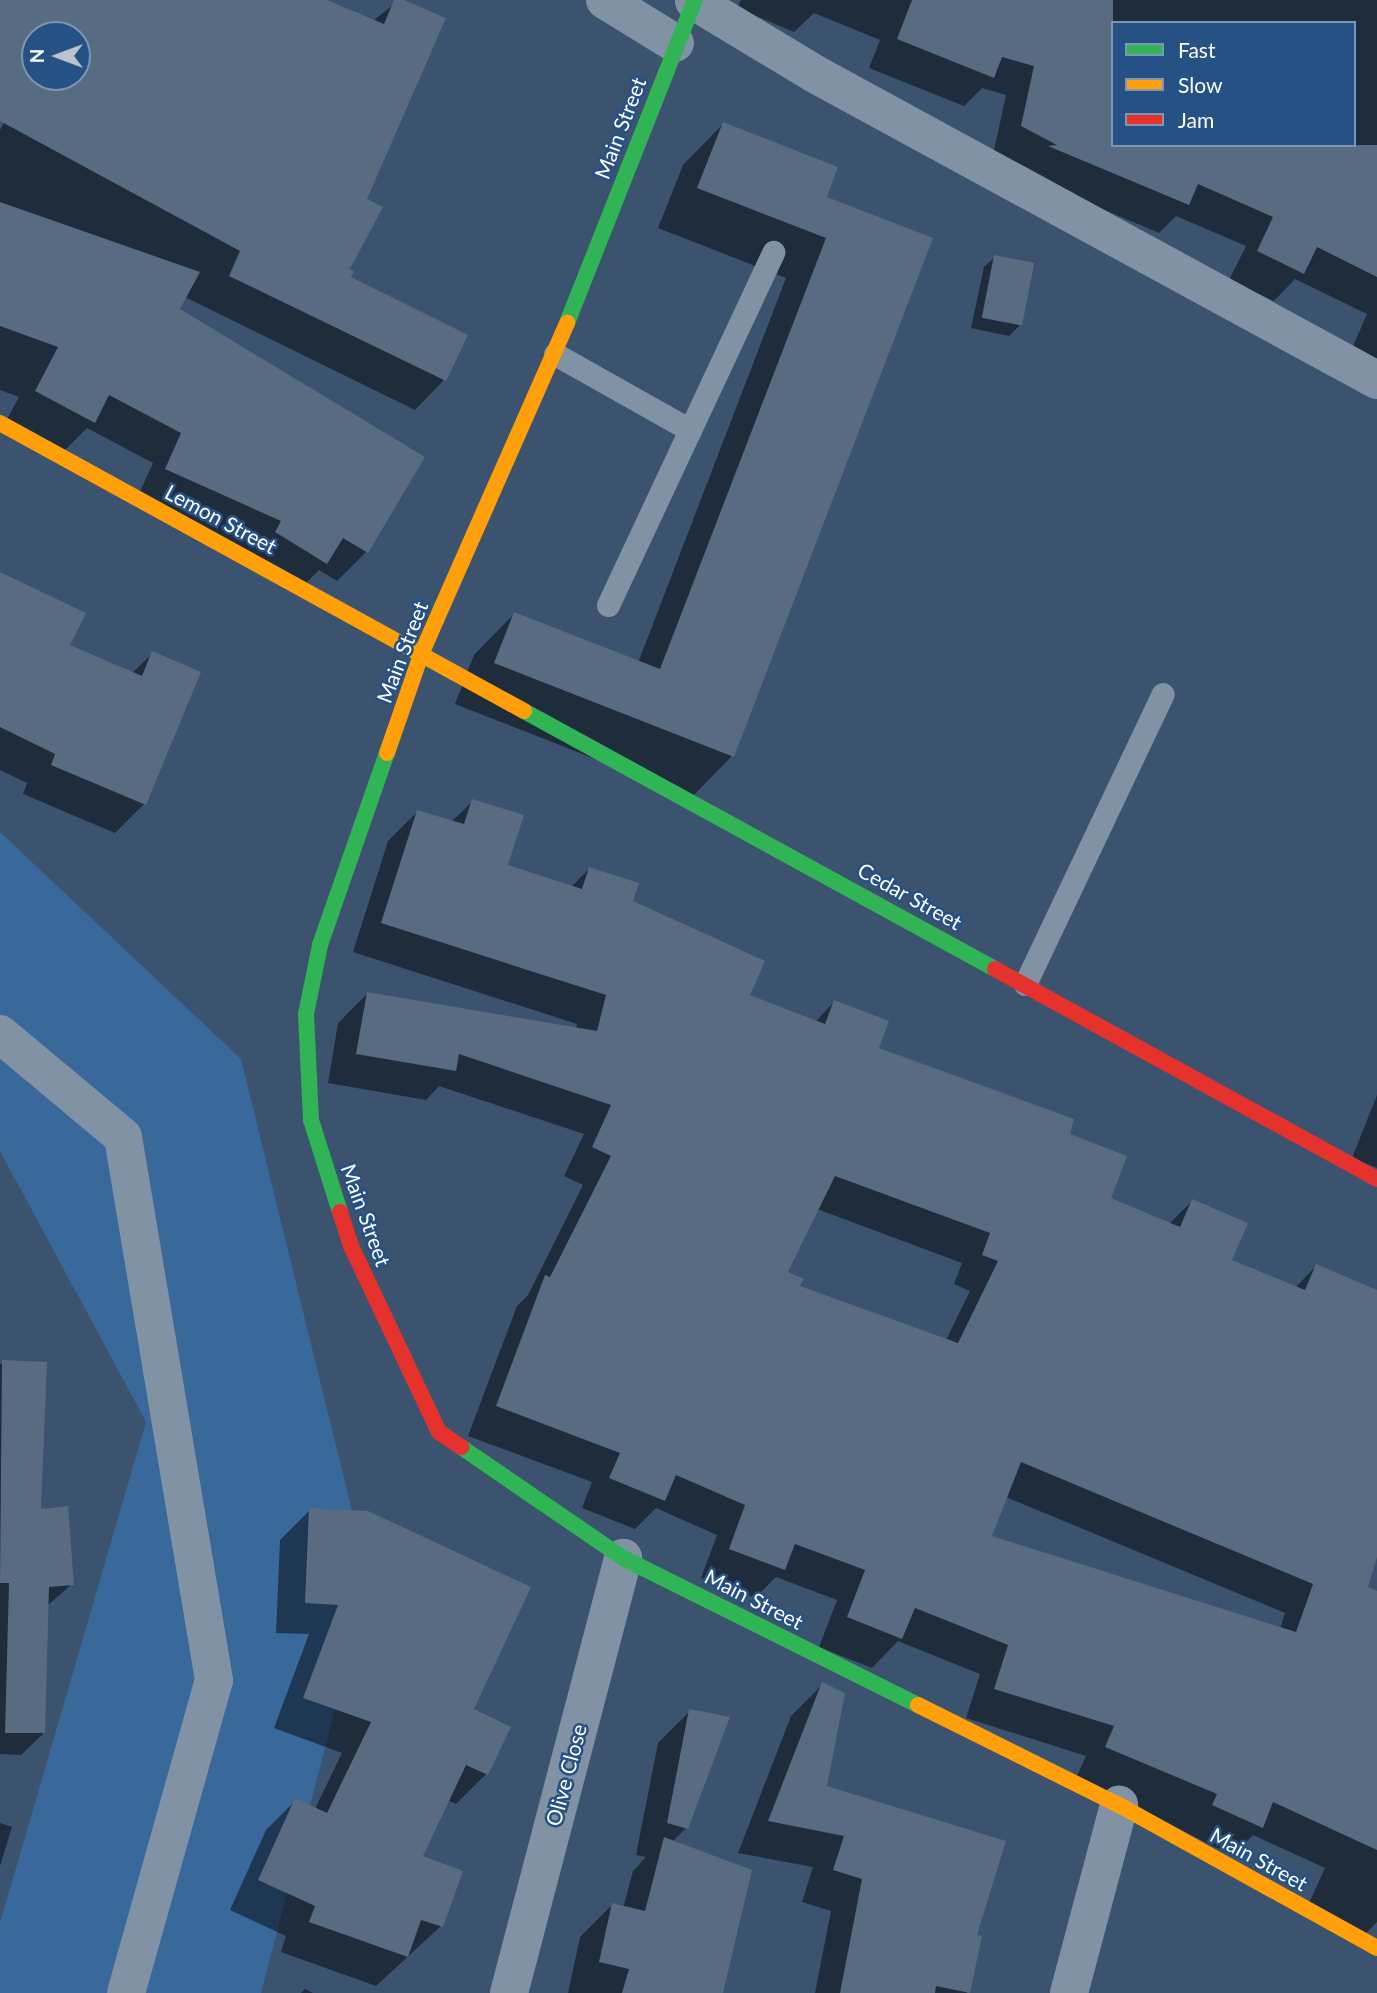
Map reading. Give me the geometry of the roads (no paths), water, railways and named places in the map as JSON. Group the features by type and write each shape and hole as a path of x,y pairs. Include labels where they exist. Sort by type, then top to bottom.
{"street":[{"path":"605,0 675,43"},
{"path":"694,1 815,74 1377,380"},
{"name":"Main Street","path":"694,1 675,43 555,354 422,652 320,945 306,1014 311,1120 351,1246 439,1432 624,1558 1119,1805 1377,1948"},
{"name":"Lemon Street","path":"0,423 422,652"},
{"name":"Cedar Street","path":"422,652 1377,1179"},
{"path":"0,1034 122,1137 214,1680 126,1993"},
{"name":"Olive Close","path":"509,1993 624,1558"},
{"path":"1069,1993 1119,1805"}],"lane":[{"path":"608,605 773,252"},
{"path":"555,354 690,430"},
{"path":"1025,984 1163,694"}]}
